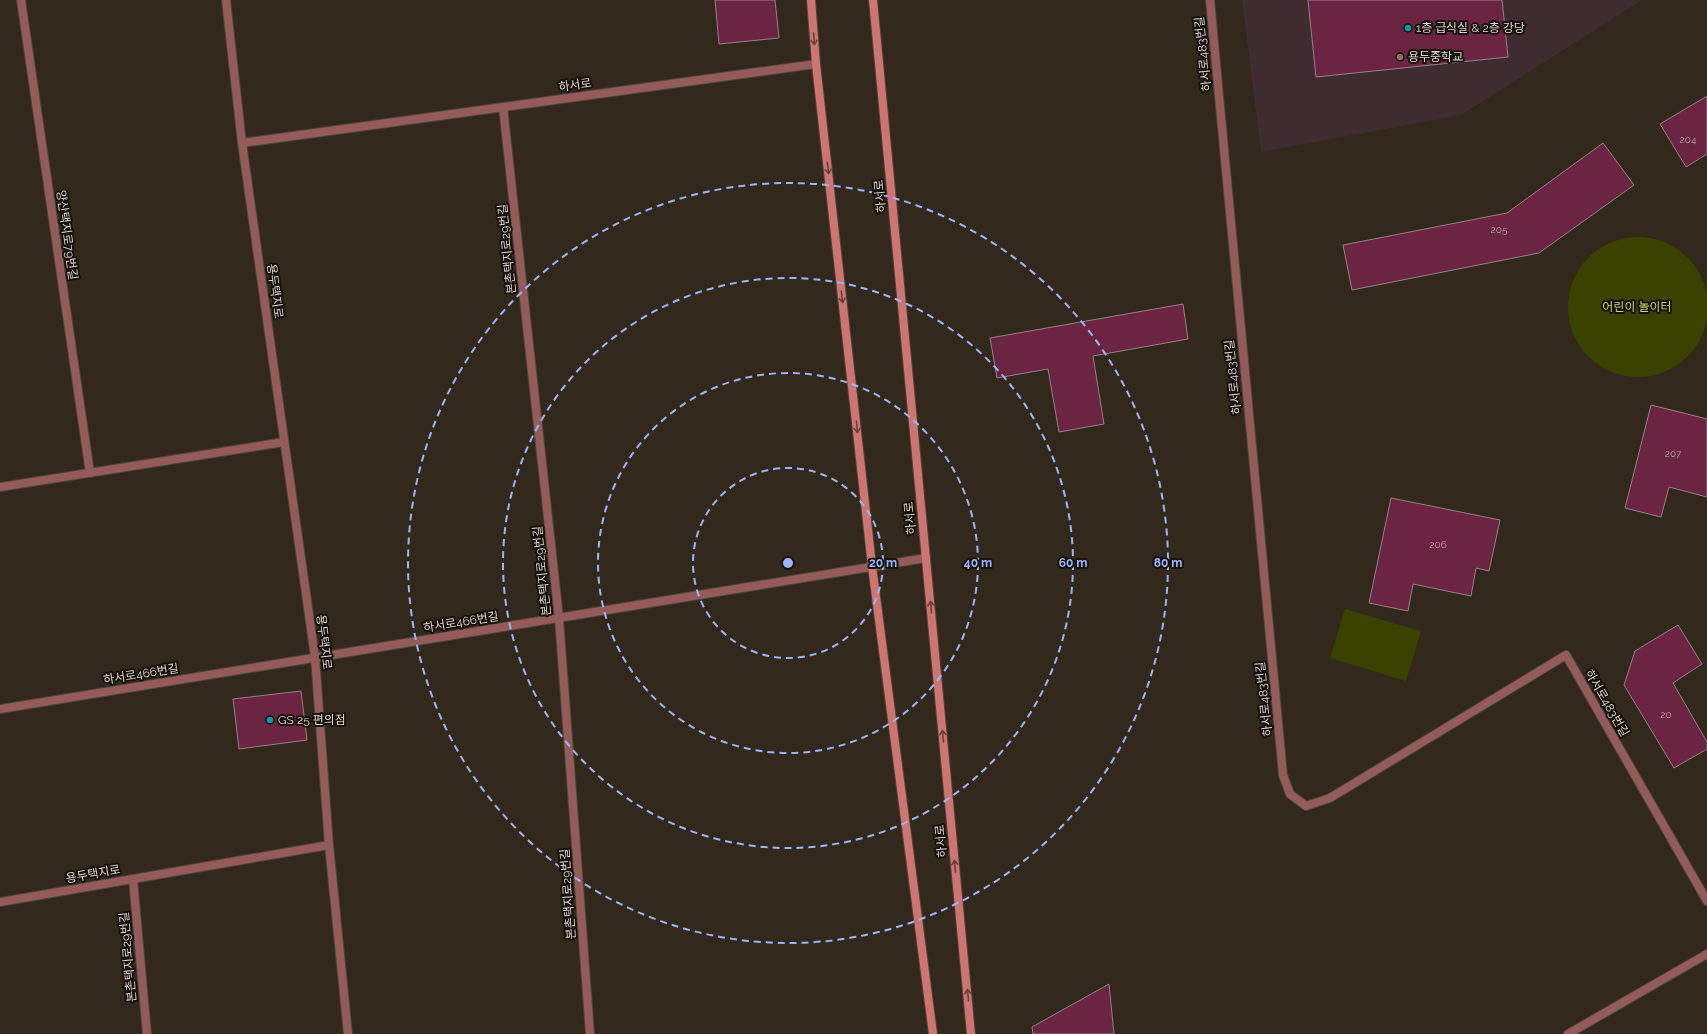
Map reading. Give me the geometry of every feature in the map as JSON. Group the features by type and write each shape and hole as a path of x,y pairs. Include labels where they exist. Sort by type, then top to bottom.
{"main road":[{"path":"811,0 816,64 872,566 933,1034"},
{"name":"하서로","path":"873,0 972,1034"}],"street":[{"name":"양산택지로79번길","path":"21,0 90,473"},
{"name":"용두택지로","path":"226,0 242,143 315,657 329,845 348,1034"},
{"name":"하서로483번길","path":"1210,0 1283,775 1290,794 1306,806 1330,798 1566,655 1707,901"},
{"name":"하서로","path":"503,107 816,64"},
{"path":"242,143 503,107"},
{"name":"본촌택지로29번길","path":"503,107 559,618 590,1034"},
{"path":"3,487 284,442"},
{"name":"하서로466번길","path":"0,709 926,558"},
{"name":"용두택지로","path":"0,902 329,845"},
{"name":"본촌택지로29번길","path":"133,879 147,1034"},
{"path":"1568,1034 1707,954"}],"shaded area":[{"name":"용두중학교","path":"1242,0 1642,0 1461,115 1261,152"}],"green space":[{"name":"어린이 놀이터","path":"1645,237 1671,245 1692,263 1703,280 1707,293 1707,321 1703,334 1696,346 1682,361 1665,372 1652,376 1631,377 1605,369 1584,351 1573,334 1569,321 1568,300 1576,274 1594,253 1611,242 1624,238"},
{"path":"1345,609 1421,631 1406,681 1330,658"}],"building":[{"path":"715,0 775,0 779,38 719,44"},
{"name":"1층 급식실 & 2층 강당","path":"1308,0 1502,0 1508,57 1316,77"},
{"path":"1707,96 1707,154 1686,167 1660,124"},
{"path":"1603,143 1634,185 1539,253 1352,290 1343,245 1507,213"},
{"path":"1183,304 1188,339 1093,356 1104,424 1059,432 1048,369 997,378 990,338"},
{"path":"1651,405 1707,419 1707,497 1669,487 1661,517 1625,508"},
{"path":"1391,498 1500,520 1489,571 1476,568 1471,596 1413,584 1408,611 1369,603"},
{"path":"1678,625 1702,664 1673,683 1707,742 1707,749 1674,768 1624,685 1635,651"},
{"name":"GS 25 편의점","path":"301,691 307,740 239,749 233,699"},
{"path":"1109,984 1114,1034 1033,1034 1032,1027"}],"place":[{"name":"1층 급식실 & 2층 강당","path":"1408,28"},
{"name":"용두중학교","path":"1400,57"},
{"name":"GS 25 편의점","path":"270,720"}]}
